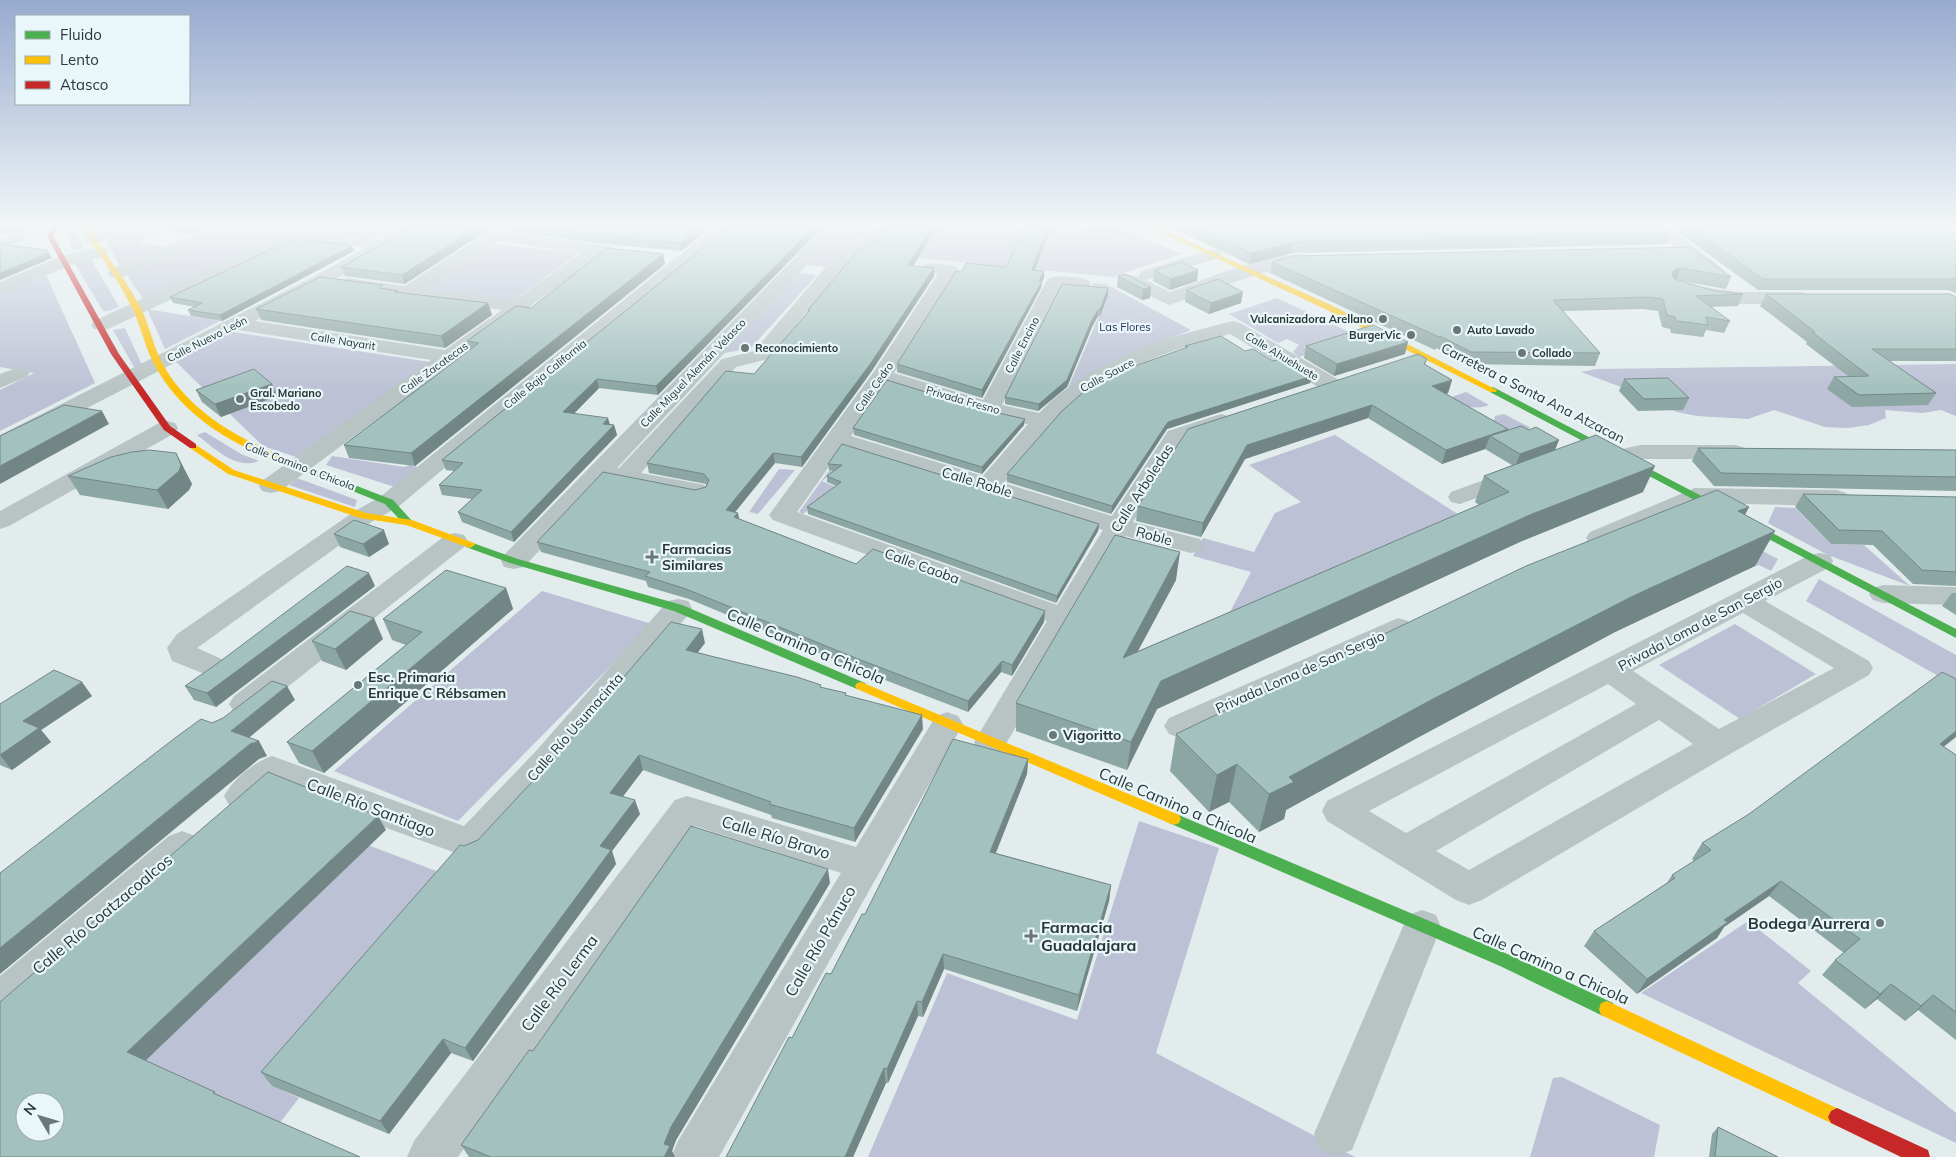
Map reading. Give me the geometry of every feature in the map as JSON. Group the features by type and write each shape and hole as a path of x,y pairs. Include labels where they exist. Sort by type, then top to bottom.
{"street":[{"path":"0,289 16,282"},
{"name":"Calle Camino a Chicola","path":"77,282 130,378 185,421 231,472 364,516 408,522 455,541 514,561 678,608 1506,962 1921,1157"},
{"name":"Calle Camino a Chicola","path":"121,282 137,310 158,364 179,395 185,421"},
{"path":"101,325 196,282"},
{"name":"Calle Nuevo León","path":"0,444 317,282"},
{"path":"335,282 518,306"},
{"path":"408,292 423,282"},
{"name":"Calle Zacatecas","path":"271,486 551,282"},
{"name":"Calle Baja California","path":"215,668 183,654 182,648 187,640 364,516 389,502 659,282"},
{"name":"Calle Miguel Alemán Velasco","path":"514,561 701,363 781,282"},
{"name":"Calle Miguel Alemán Velasco","path":"625,476 730,363 761,355 823,282"},
{"name":"Calle Cedro","path":"782,515 882,376 942,282"},
{"name":"Calle Encino","path":"990,409 1055,282 1082,284"},
{"path":"1136,282 1169,299 1218,282"},
{"name":"Carretera a Santa Ana Atzacan","path":"1272,282 1427,355 1600,444 1694,496 1956,634"},
{"path":"1731,282 1753,298"},
{"path":"1686,288 1710,295 1753,298 1821,298"},
{"name":"Calle Nayarit","path":"235,324 450,357"},
{"name":"Calle Ahuehuete","path":"1232,327 1340,382 1303,394"},
{"name":"Calle Sauce","path":"988,486 1045,421 1074,393 1128,363 1158,350 1232,327"},
{"path":"1396,365 1427,355"},
{"path":"701,363 730,363"},
{"path":"0,382 10,372"},
{"name":"Privada Fresno","path":"882,376 990,409 1045,421"},
{"name":"Calle Arboledas","path":"990,742 1118,526 1176,436 1240,415"},
{"path":"0,521 185,421"},
{"name":"Calle Camino a Chicola","path":"185,421 389,502 408,522"},
{"name":"Calle Roble","path":"837,439 1118,526"},
{"path":"1572,455 1600,444"},
{"path":"1622,456 1640,452 1759,452"},
{"path":"1460,497 1535,469"},
{"path":"597,472 697,491"},
{"path":"1577,548 1694,496 1859,498"},
{"name":"Calle Caoba","path":"782,515 1063,617"},
{"name":"Roble","path":"1118,526 1191,545"},
{"path":"220,723 455,541"},
{"name":"Privada Loma de San Sergio","path":"1405,851 1339,811 1820,561"},
{"path":"1883,594 1956,596"},
{"path":"1660,705 1405,851 1469,889 1718,744 1858,668 1744,601"},
{"name":"Calle Río Usumacinta","path":"470,843 548,760 678,608"},
{"name":"Privada Loma de San Sergio","path":"1180,726 1424,617"},
{"path":"1611,671 1718,744"},
{"name":"Calle Río Pánuco","path":"694,1157 947,724"},
{"name":"Calle Río Santiago","path":"272,769 400,819 470,843"},
{"name":"Calle Río Coatzacoalcos","path":"0,1001 272,769"},
{"name":"Calle Río Bravo","path":"688,810 864,865"},
{"name":"Calle Río Lerma","path":"430,1157 688,810"},
{"path":"1336,1134 1422,926"}],"green space":[{"path":"30,282 49,282 95,383 0,431 0,390 34,373 0,367 0,295"},
{"path":"86,282 104,282 119,307 103,311"},
{"path":"132,282 183,282 144,300"},
{"path":"435,282 539,282 513,301 422,290"},
{"path":"790,282 811,282 751,348 720,354"},
{"name":"Las Flores","path":"1093,283 1106,284 1191,330 1122,358 1068,388 1108,295 1088,293"},
{"path":"1277,298 1362,338 1299,357 1293,352 1299,345 1287,339 1278,343 1229,314"},
{"path":"147,309 220,321 165,349"},
{"path":"125,328 142,365 134,367 113,330"},
{"path":"233,332 430,362 296,457 263,446 175,361"},
{"path":"1956,364 1956,416 1941,410 1922,413 1885,410 1886,418 1869,425 1848,428 1825,427 1774,410 1748,419 1697,416 1677,412 1653,399 1581,372 1596,369"},
{"path":"1466,392 1489,405 1473,407 1446,399"},
{"path":"1504,414 1531,428 1509,436 1493,423 1495,416"},
{"path":"205,432 241,454 259,461 242,463 226,457 197,435"},
{"path":"1335,435 1473,524 1220,631 1251,572 1193,556 1203,538 1254,552 1275,513 1301,502 1249,465"},
{"path":"843,451 855,457 822,481 838,488 803,514 799,512"},
{"path":"332,456 422,468 398,488 326,465"},
{"path":"779,469 795,470 758,514 749,512"},
{"path":"297,478 357,500 355,507 289,485"},
{"path":"1775,507 1795,508 1831,544 1864,545 1910,586 1828,555 1768,523"},
{"path":"1738,538 1778,559 1771,571 1759,565 1755,566"},
{"path":"1819,579 1956,655 1956,686 1806,601"},
{"path":"542,591 652,624 458,821 334,771"},
{"path":"1735,624 1816,674 1740,719 1659,665"},
{"path":"1139,821 1219,848 1156,1053 1355,1157 868,1157 947,973 1077,1020"},
{"path":"368,845 444,874 328,1021 269,1084 299,1098 275,1129 140,1065"},
{"path":"1748,921 1811,971 1798,983 1956,1113 1956,1143 1641,993"},
{"path":"1562,1077 1660,1125 1654,1157 1530,1157 1553,1078"}],"building":[{"path":"202,282 283,282 220,315 188,310 202,303 170,297"},
{"path":"310,282 359,282 383,285 379,288 398,291 395,292 488,303 441,336 256,309"},
{"path":"564,282 628,282 411,453 344,445 479,343 467,341 516,306 531,308"},
{"path":"661,282 759,282 656,386 597,379 563,412 608,418 603,424 614,425 511,532 458,512 482,490 439,485 463,463 442,460"},
{"path":"831,282 925,282 871,363 801,457 773,453 726,510 738,513 734,517 856,564 873,549 1045,611 1012,665 1002,661 968,701 858,659 686,589 645,576 650,572 537,542 603,472 695,490 706,487 709,480 704,474 647,463 726,371 754,374 810,310 808,310"},
{"path":"949,282 1041,282 982,390 897,364"},
{"path":"1130,282 1141,282 1151,287 1143,289"},
{"path":"1209,282 1224,282 1243,292 1211,303 1186,290"},
{"path":"1317,282 1684,282 1715,291 1743,294 1696,296 1730,321 1706,317 1708,325 1676,321 1675,317 1667,315 1663,299 1648,297 1553,300 1600,353 1471,352"},
{"path":"1062,284 1108,288 1100,310 1098,310 1092,320 1067,380 1039,404 1005,397"},
{"path":"1766,294 1950,294 1956,297 1956,349 1872,349 1936,393 1859,395 1834,377 1869,376"},
{"path":"1373,325 1408,342 1337,364 1306,346"},
{"path":"1221,336 1245,351 1253,349 1273,361 1281,359 1312,376 1168,422 1112,506 1007,474 1062,411 1088,388 1107,376 1188,347 1185,346"},
{"path":"1418,354 1427,359 1424,364 1452,380 1432,386 1508,429 1446,450 1372,405 1247,445 1203,523 1138,506 1188,429"},
{"path":"254,369 272,384 215,404 196,390"},
{"path":"1668,378 1689,398 1644,399 1624,379"},
{"path":"887,380 980,409 1025,419 982,467 853,428"},
{"path":"64,405 102,411 0,466 0,436"},
{"path":"1521,426 1529,430 1536,427 1559,440 1520,454 1490,436"},
{"path":"1596,435 1655,466 1532,514 1161,681 1131,742 1016,703 1115,535 1180,552 1123,658 1509,492 1484,476"},
{"path":"842,444 1099,524 1057,596 807,507 841,482 827,476 842,465 828,464"},
{"path":"1698,448 1956,450 1956,477 1721,473"},
{"path":"149,450 176,453 181,465 179,471 157,490 68,476 111,457"},
{"path":"1717,490 1749,507 1738,511 1775,531 1633,596 1431,700 1289,777 1294,782 1269,794 1237,764 1217,775 1176,734 1526,566"},
{"path":"1803,494 1956,497 1956,572 1922,570 1882,531 1839,530"},
{"path":"354,520 384,530 363,544 334,534"},
{"path":"347,566 369,573 207,693 185,686 218,663"},
{"path":"446,570 506,588 312,751 287,742 422,632 383,619"},
{"path":"350,611 374,618 335,649 312,641"},
{"path":"671,622 702,629 686,650 797,677 821,685 820,687 846,693 845,695 922,715 854,828 769,804 771,802 639,755 610,793 635,800 600,846 611,850 465,1048 443,1039 380,1121 261,1072 460,845 464,846 478,840 556,756"},
{"path":"54,670 82,682 23,721 39,728 0,755 0,704"},
{"path":"1942,672 1956,679 1956,731 1940,744 1956,755 1956,1012 1933,995 1921,1006 1891,984 1880,994 1835,960 1860,939 1781,881 1724,920 1728,922 1647,979 1594,931 1675,878 1672,875 1711,850 1702,843 1749,814"},
{"path":"272,681 287,686 231,731 259,741 250,744 0,948 0,873 201,719 212,723 223,718"},
{"path":"953,739 1028,759 990,852 1111,885 1079,995 943,954 922,1002 917,1001 887,1069 884,1068 845,1157 726,1157 789,1037 792,1038 826,973 831,974 862,914 865,914"},
{"path":"268,772 378,816 127,1052 215,1092 213,1093 360,1157 0,1157 0,1002"},
{"path":"691,826 828,869 671,1127 664,1144 670,1146 664,1157 491,1157 461,1145 529,1050 533,1051"},
{"path":"1718,1127 1778,1157 1715,1157"}],"traffic: fast":[{"path":"1493,390 1956,634"},
{"path":"285,461 389,502 408,522"},
{"path":"470,545 514,561 678,608 861,686"},
{"path":"1174,819 1506,961 1607,1009"}],"traffic: slow":[{"path":"121,282 140,316 158,363 168,381 181,397 212,424 229,435 285,461"},
{"path":"1273,282 1328,307 1493,390"},
{"path":"193,446 231,472 364,516 408,522 470,545"},
{"path":"861,686 1174,819"},
{"path":"1607,1009 1837,1117"}],"traffic: jam":[{"path":"75,282 115,354 167,428 193,446"},
{"path":"1837,1117 1921,1157"}],"place":[{"name":"Vulcanizadora Arellano","path":"1383,319"},
{"name":"Auto Lavado","path":"1457,330"},
{"name":"BurgerVic","path":"1411,335"},
{"name":"Reconocimiento","path":"745,348"},
{"name":"Collado","path":"1522,353"},
{"name":"Gral. Mariano Escobedo","path":"240,399"},
{"name":"Farmacias Similares","path":"652,557"},
{"name":"Esc. Primaria Enrique C Rébsamen","path":"358,685"},
{"name":"Vigoritto","path":"1053,735"},
{"name":"Bodega Aurrera","path":"1880,923"},
{"name":"Farmacia Guadalajara","path":"1031,936"}]}
